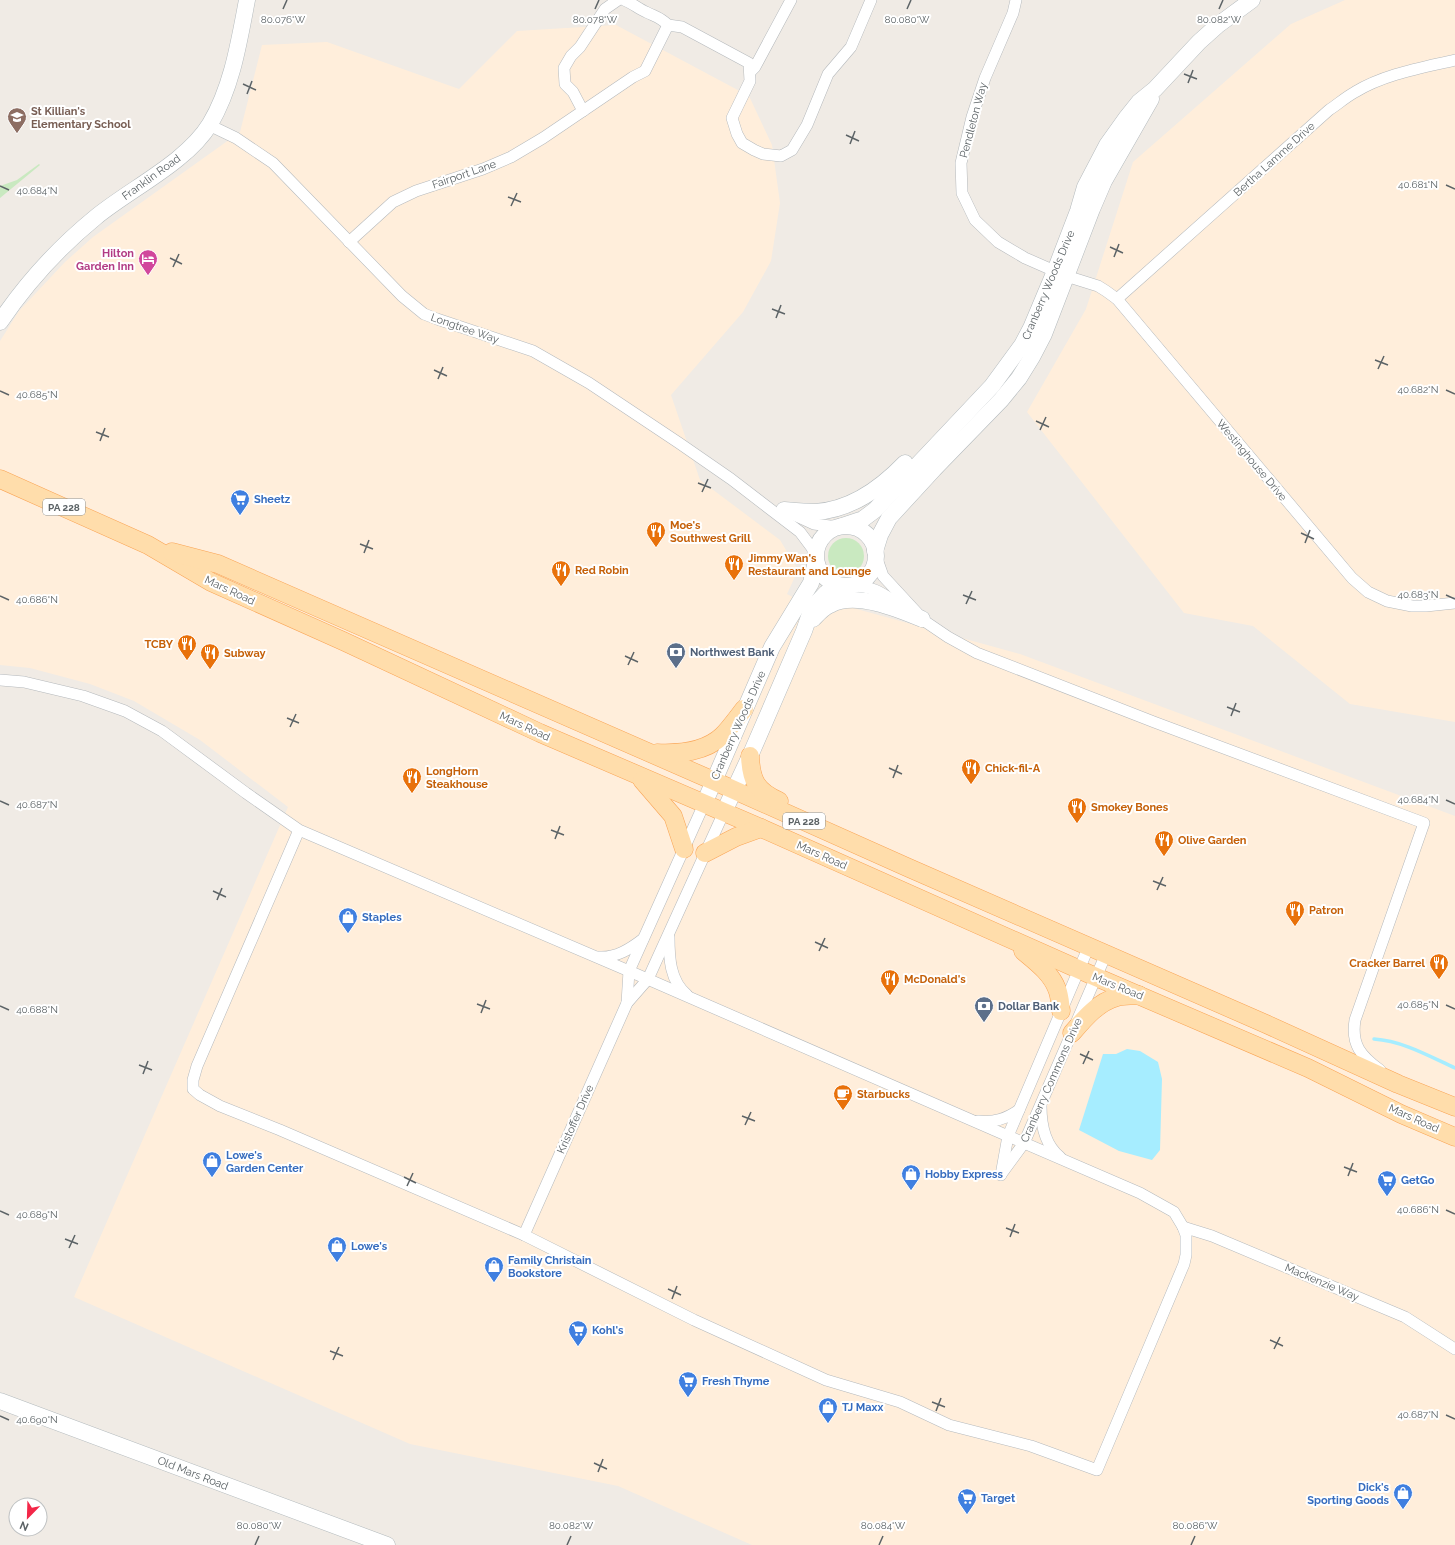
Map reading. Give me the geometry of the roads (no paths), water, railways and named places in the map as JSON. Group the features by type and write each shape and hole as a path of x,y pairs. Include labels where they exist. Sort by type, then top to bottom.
{"main road":[{"name":"Mars Road","path":"0,479 148,545 211,582 343,641 540,734 761,828 1010,940 1308,1068 1401,1114 1455,1137"},
{"name":"Mars Road","path":"148,545 218,564 1089,946 1398,1084 1455,1107"},
{"path":"648,753 681,753 702,748 721,737 744,709"},
{"path":"750,756 752,776 755,783 768,796 837,827 909,868"},
{"path":"637,775 673,816 684,849"},
{"path":"705,853 736,837 761,828"},
{"path":"1010,940 1045,970 1053,980 1058,991 1061,1011"},
{"path":"1072,1033 1087,1015 1104,1003 1117,997 1141,995"}],"street":[{"name":"Franklin Road","path":"0,322 19,294 46,262 96,217 158,173 192,146 210,125 224,98 236,55 247,0"},
{"path":"583,111 573,92 565,84 564,68 605,9 618,0"},
{"path":"624,0 634,4 645,12 662,18 668,25 682,27 749,64 750,81 732,118 737,134 742,143 754,150 762,154 781,156 792,150 807,125 828,74 851,47 871,0"},
{"path":"750,72 755,67 791,0"},
{"name":"Pendleton Way","path":"1016,0 1013,13 985,78 972,116 961,163 962,193 975,220 998,242 1025,258 1061,273"},
{"name":"Cranberry Woods Drive","path":"840,527 870,515 997,404 1026,368 1044,334 1085,187 1107,145 1139,102 1156,88 1199,42 1218,25 1252,0"},
{"name":"Fairport Lane","path":"349,242 393,202 416,191 483,169 511,157 544,138 633,77 645,71 668,25"},
{"name":"Bertha Lamme Drive","path":"1117,299 1329,110 1355,92 1380,81 1406,71 1455,60"},
{"name":"Longtree Way","path":"210,125 242,142 273,163 402,296 424,314 533,351 589,383 731,479"},
{"name":"Cranberry Woods Drive","path":"876,553 880,535 889,518 928,464 1022,345 1061,273"},
{"name":"Westinghouse Drive","path":"1061,273 1098,286 1117,299 1352,578 1368,592 1387,601 1412,606 1455,603"},
{"path":"784,510 816,512 835,509 858,500 888,479 968,398 1002,372"},
{"path":"731,479 784,510 814,524 854,527 865,533 870,538 883,576 922,619"},
{"path":"731,479 800,532 808,542 820,572 834,585 867,587 879,591 948,637 977,653 1154,722 1424,823 1357,1011 1354,1034 1355,1041 1362,1054 1372,1064 1398,1084"},
{"path":"815,559 817,547 822,537 831,530 840,527"},
{"path":"849,586 863,581 868,576 874,567 876,553"},
{"name":"Cranberry Woods Drive","path":"704,804 772,647 811,583 815,559"},
{"name":"Cranberry Woods Drive","path":"724,812 750,756 804,631 810,613 816,603 826,593 849,586"},
{"path":"804,631 823,610 834,603 845,600 873,603 895,608 922,619"},
{"path":"0,680 24,682 83,696 125,711 162,731 299,830 630,971 1140,1193 1174,1212 1186,1235 1186,1255 1184,1264 1097,1470 1031,1446 949,1425 900,1402 826,1380 694,1320 524,1235 280,1130 220,1106 200,1095 193,1089 193,1080 197,1066 299,830"},
{"name":"Kristoffer Drive","path":"627,1003 630,971 704,804"},
{"name":"Kristoffer Drive","path":"524,1235 627,1003 648,979 724,812"},
{"path":"669,933 672,974 682,991 690,998"},
{"path":"594,956 607,957 619,954 644,939"},
{"name":"Cranberry Commons Drive","path":"1089,946 1008,1136 1001,1175 1024,1143 1106,954"},
{"path":"1042,1104 1045,1135 1054,1152 1062,1159"},
{"path":"972,1121 984,1122 998,1120 1006,1118 1019,1110"},
{"name":"Mackenzie Way","path":"1183,1227 1212,1236 1385,1308 1421,1326 1455,1349"},
{"name":"Old Mars Road","path":"0,1401 387,1545"}],"water":[{"path":"1127,1049 1140,1051 1158,1062 1162,1079 1160,1150 1152,1160 1119,1151 1079,1130 1103,1054 1116,1054"}],"waterway":[{"path":"1374,1039 1385,1040 1406,1046 1455,1068"}],"place":[{"name":"St Killian's Elementary School","path":"17,134"},
{"name":"Hilton Garden Inn","path":"148,276"},
{"name":"Sheetz","path":"240,516"},
{"name":"Moe's Southwest Grill","path":"656,548"},
{"name":"Jimmy Wan's Restaurant and Lounge","path":"734,581"},
{"name":"Red Robin","path":"561,587"},
{"name":"TCBY","path":"187,661"},
{"name":"Northwest Bank","path":"676,669"},
{"name":"Subway","path":"210,670"},
{"name":"Chick-fil-A","path":"971,785"},
{"name":"LongHorn Steakhouse","path":"412,794"},
{"name":"Smokey Bones","path":"1077,824"},
{"name":"Olive Garden","path":"1164,857"},
{"name":"Patron","path":"1295,927"},
{"name":"Staples","path":"348,934"},
{"name":"Cracker Barrel","path":"1439,980"},
{"name":"McDonald's","path":"890,996"},
{"name":"Dollar Bank","path":"984,1023"},
{"name":"Starbucks","path":"843,1111"},
{"name":"Lowe's Garden Center","path":"212,1178"},
{"name":"Hobby Express","path":"911,1191"},
{"name":"GetGo","path":"1387,1197"},
{"name":"Lowe's","path":"337,1263"},
{"name":"Family Christain Bookstore","path":"494,1283"},
{"name":"Kohl's","path":"578,1347"},
{"name":"Fresh Thyme","path":"688,1398"},
{"name":"TJ Maxx","path":"828,1424"},
{"name":"Dick's Sporting Goods","path":"1403,1510"},
{"name":"Target","path":"967,1515"}]}
